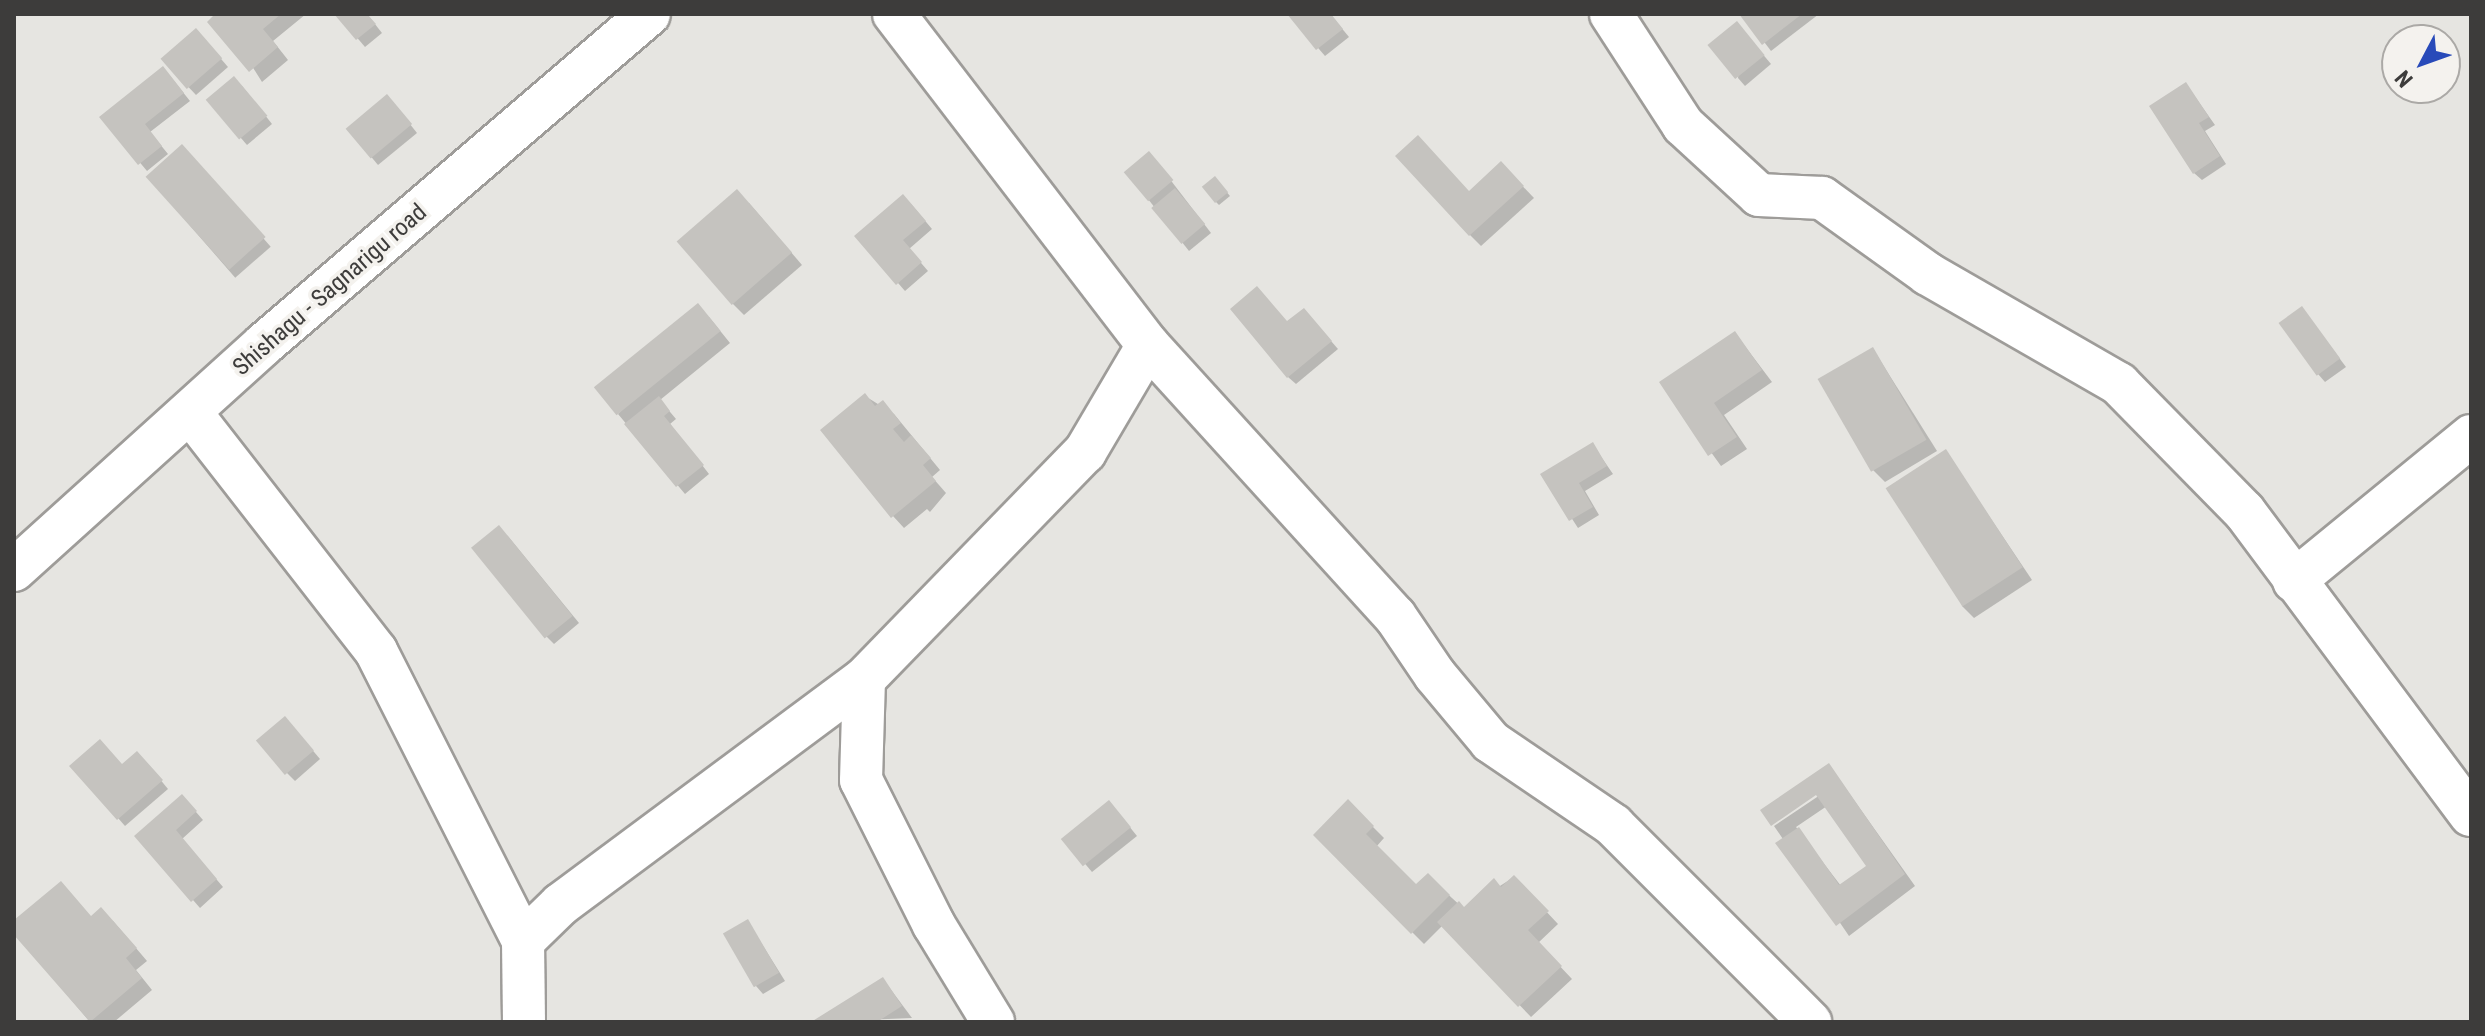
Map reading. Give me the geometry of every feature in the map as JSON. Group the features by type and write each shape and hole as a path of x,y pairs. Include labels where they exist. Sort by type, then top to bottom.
{"street":[{"name":"Shishagu - Sagnarigu road","path":"14,570 190,412 649,14"},
{"path":"894,14 1148,345 1395,616 1435,675 1491,742 1613,825 1810,1022"},
{"path":"1611,14 1683,125 1759,195 1822,198 1928,274 2119,384 2244,511 2471,815"},
{"path":"523,941 561,904 864,679 1085,452 1148,345"},
{"path":"190,412 376,651 523,941 524,1022"},
{"path":"2294,581 2471,436"},
{"path":"864,679 861,780 934,925 993,1022"}],"building":[{"path":"215,14 281,14 263,29 278,47 249,72 207,22"},
{"path":"334,14 367,14 376,24 356,40"},
{"path":"1287,14 1331,14 1343,29 1316,50"},
{"path":"1739,14 1802,14 1762,45"},
{"path":"1737,21 1765,55 1735,79 1707,45"},
{"path":"196,28 222,58 187,89 161,59"},
{"path":"163,66 184,93 145,124 162,146 138,165 99,117"},
{"path":"234,76 267,116 239,140 206,100"},
{"path":"2186,82 2209,117 2199,123 2220,156 2193,174 2149,106"},
{"path":"387,94 412,124 371,159 346,129"},
{"path":"1418,135 1469,191 1501,161 1524,186 1469,236 1395,156"},
{"path":"182,144 266,237 229,270 146,177"},
{"path":"1149,151 1173,180 1148,201 1124,172"},
{"path":"1215,176 1228,192 1215,203 1202,187"},
{"path":"1175,188 1205,224 1181,244 1151,208"},
{"path":"737,189 792,252 732,305 677,241"},
{"path":"903,194 926,221 903,240 922,262 896,285 854,236"},
{"path":"1257,286 1287,321 1304,308 1332,341 1287,378 1230,309"},
{"path":"698,303 721,331 617,415 594,387"},
{"path":"2302,306 2340,359 2317,376 2279,323"},
{"path":"1735,331 1762,370 1714,403 1737,437 1708,456 1659,382"},
{"path":"1873,347 1926,440 1871,472 1818,379"},
{"path":"865,393 875,406 883,400 901,423 893,429 904,442 911,435 931,458 923,465 936,481 891,518 820,430"},
{"path":"659,396 670,411 664,416 704,465 676,487 624,424"},
{"path":"1593,442 1607,466 1579,483 1593,507 1569,521 1540,474"},
{"path":"1946,449 2023,567 1962,606 1886,488"},
{"path":"499,525 573,616 545,639 471,548"},
{"path":"285,716 314,750 285,775 256,740"},
{"path":"100,739 122,764 137,751 163,780 117,820 69,766"},
{"path":"1829,763 1905,874 1836,926 1775,843 1799,827 1839,885 1866,866 1816,795 1771,826 1760,810"},
{"path":"182,794 197,811 176,830 217,879 191,902 134,836"},
{"path":"1348,799 1374,826 1366,834 1416,884 1428,873 1450,895 1411,934 1313,835"},
{"path":"1109,800 1131,827 1083,866 1061,839"},
{"path":"1514,875 1549,911 1528,930 1562,966 1518,1007 1437,922 1459,901 1464,907 1494,878 1501,887"},
{"path":"61,881 91,916 101,907 137,948 126,958 142,978 90,1022 14,935 14,920"},
{"path":"748,919 779,973 754,987 723,933"},
{"path":"883,977 902,1006 877,1022 811,1022"}]}
